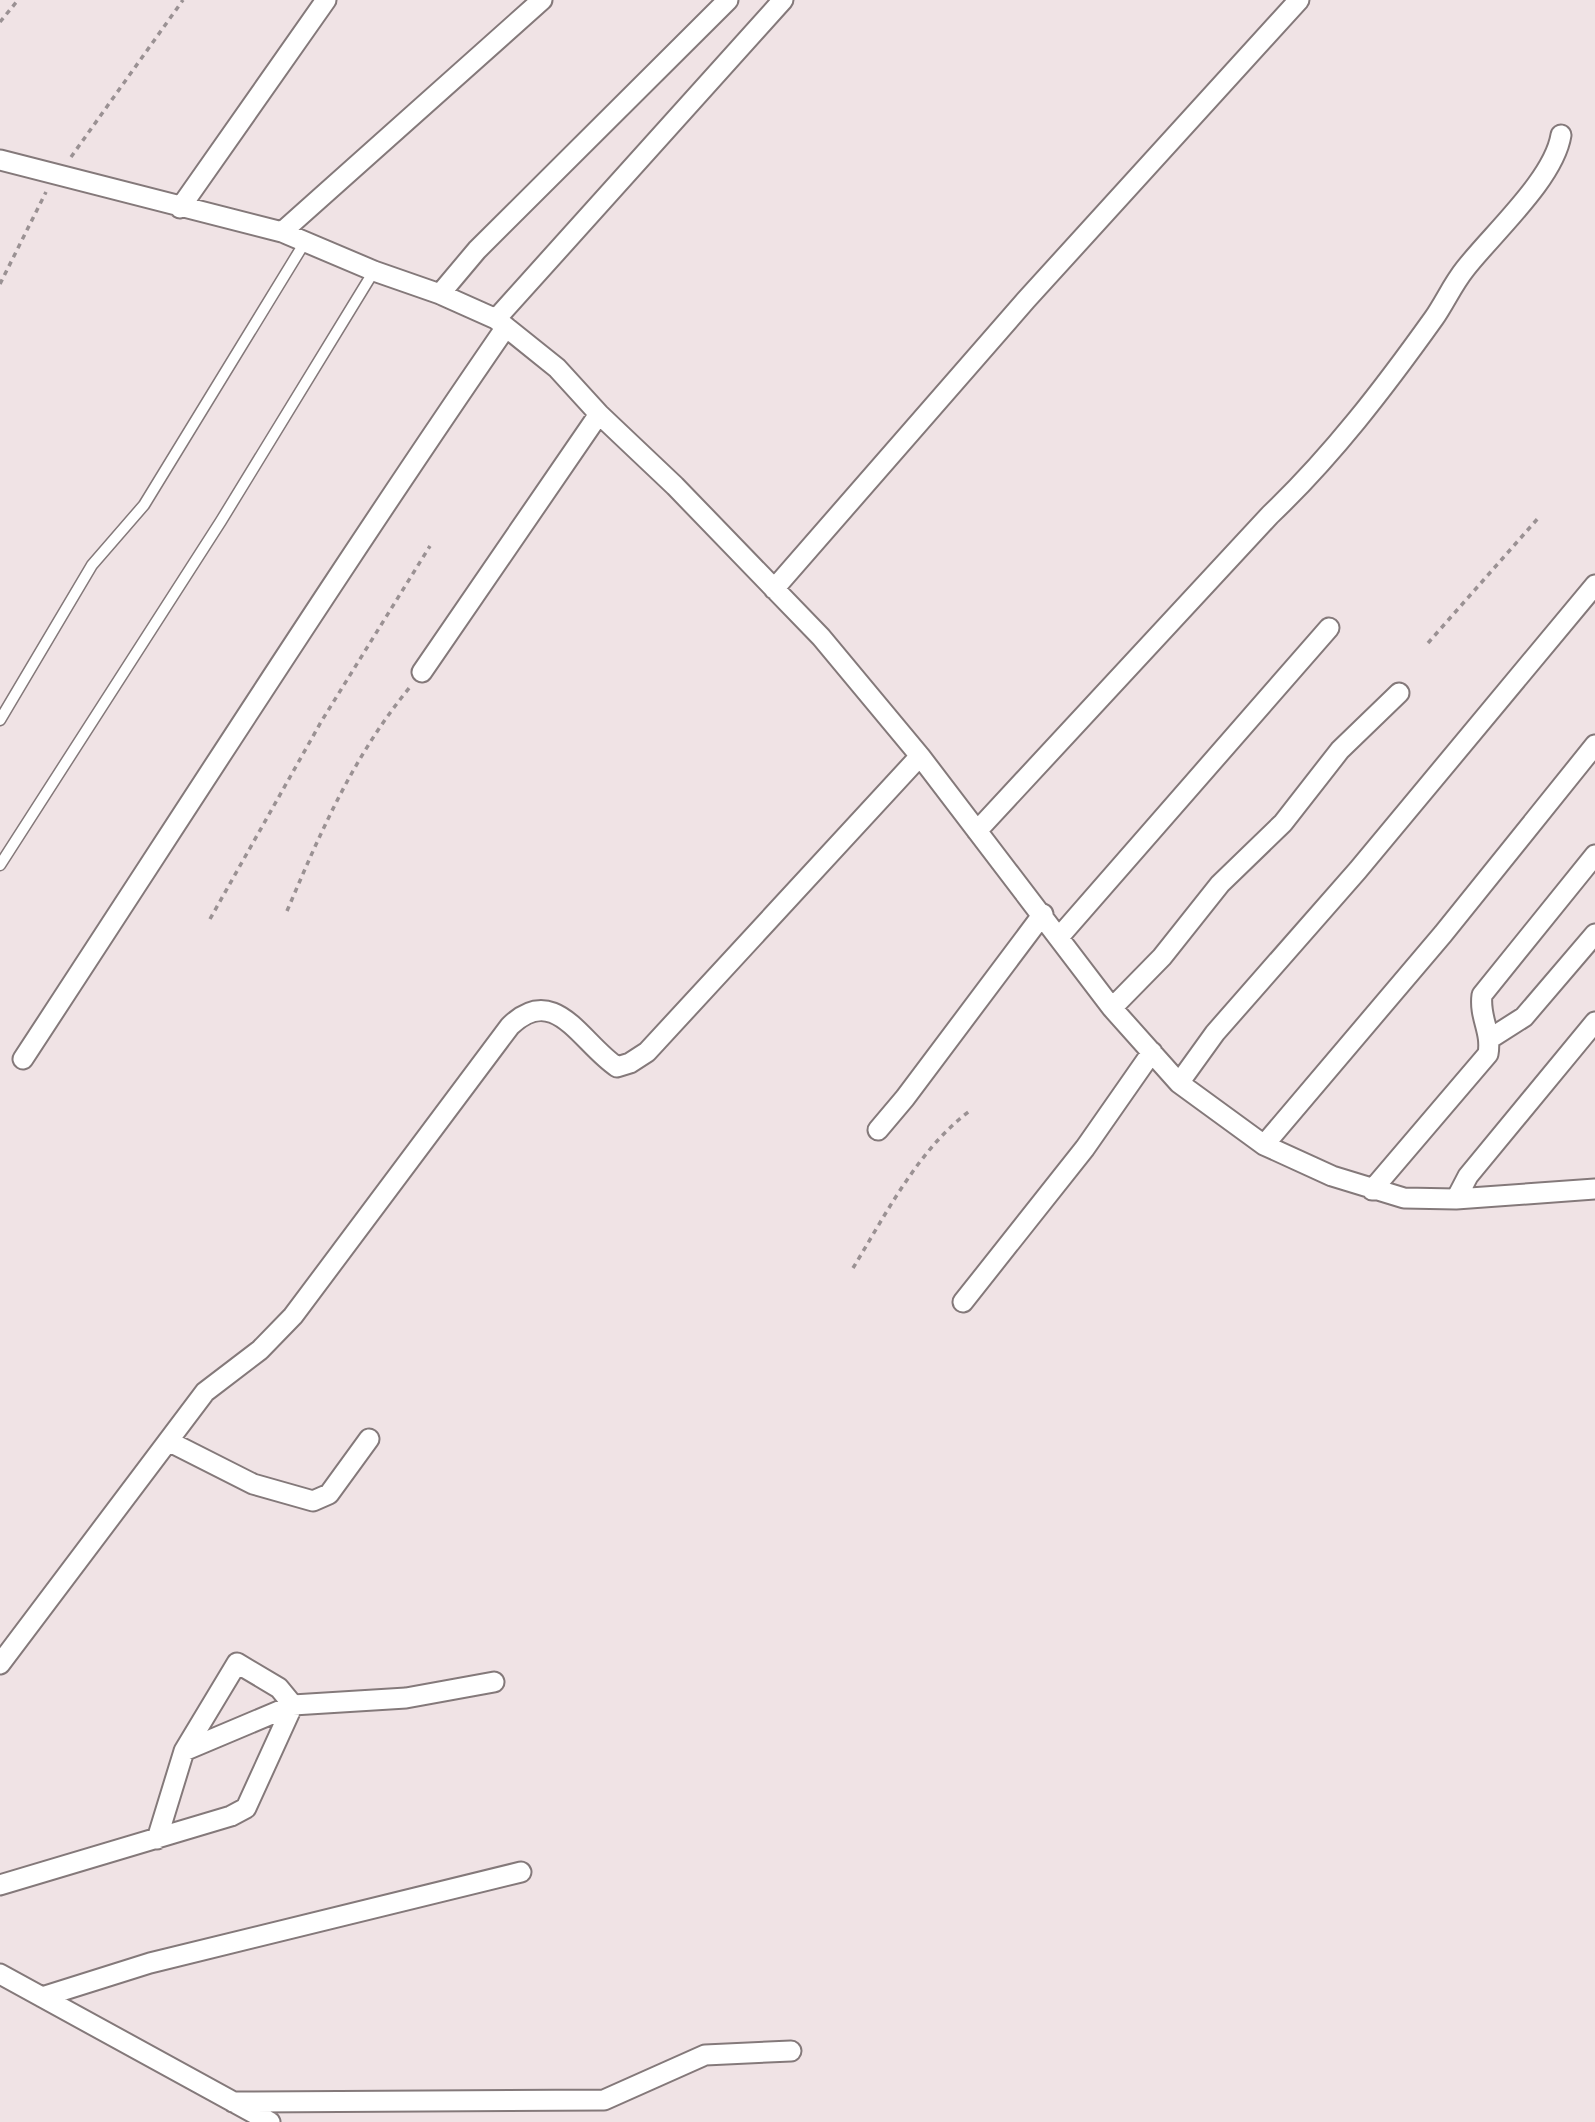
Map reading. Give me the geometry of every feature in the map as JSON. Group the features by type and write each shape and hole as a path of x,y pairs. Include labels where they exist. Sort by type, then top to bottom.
{"street":[{"path":"180,208 326,0"},
{"path":"282,232 542,0"},
{"path":"440,294 477,250 728,0"},
{"path":"23,1059 212,772 284,655 501,323 783,0"},
{"path":"775,589 1026,300 1300,0"},
{"path":"978,831 1270,515 1305,481 1357,420 1436,315 1462,272 1540,180 1559,148 1561,135"},
{"path":"0,160 282,232 374,271 440,294 501,323 557,368 599,414 821,637 920,756 1060,936 1112,1008 1179,1083 1264,1145 1332,1176 1404,1198 1456,1199 1595,1189"},
{"path":"422,672 599,414"},
{"path":"1179,1083 1215,1033 1349,880 1595,585"},
{"path":"1060,936 1329,628"},
{"path":"1112,1008 1162,957 1220,884 1283,822 1340,750 1399,693"},
{"path":"1264,1145 1443,934 1595,745"},
{"path":"0,1664 205,1392 260,1350 293,1316 519,1017 541,1008 555,1012 617,1067 630,1063 647,1052 920,756"},
{"path":"1372,1190 1488,1054 1491,1038 1480,1008 1482,995 1595,855"},
{"path":"878,1130 1043,914"},
{"path":"1491,1038 1524,1017 1595,934"},
{"path":"1456,1199 1468,1176 1595,1022"},
{"path":"963,1302 1086,1147 1152,1052"},
{"path":"168,1441 253,1484 313,1501 330,1493 369,1439"},
{"path":"157,1839 184,1751 237,1663 279,1688 293,1705"},
{"path":"184,1751 293,1705 406,1698 494,1682"},
{"path":"0,1885 231,1816 246,1808 293,1705"},
{"path":"42,1997 150,1964 520,1872"},
{"path":"0,1974 270,2122"},
{"path":"233,2102 604,2100 705,2055 791,2051"}],"lane":[{"path":"0,720 92,565 144,505 305,242"},
{"path":"0,865 221,521 374,271"}],"path":[{"path":"0,22 18,0"},
{"path":"0,284 43,197 183,0"},
{"path":"1428,643 1540,516"},
{"path":"210,919 321,722 430,546"},
{"path":"287,911 343,786 392,709 422,672"},
{"path":"853,1268 917,1169 951,1125 971,1110"}]}
